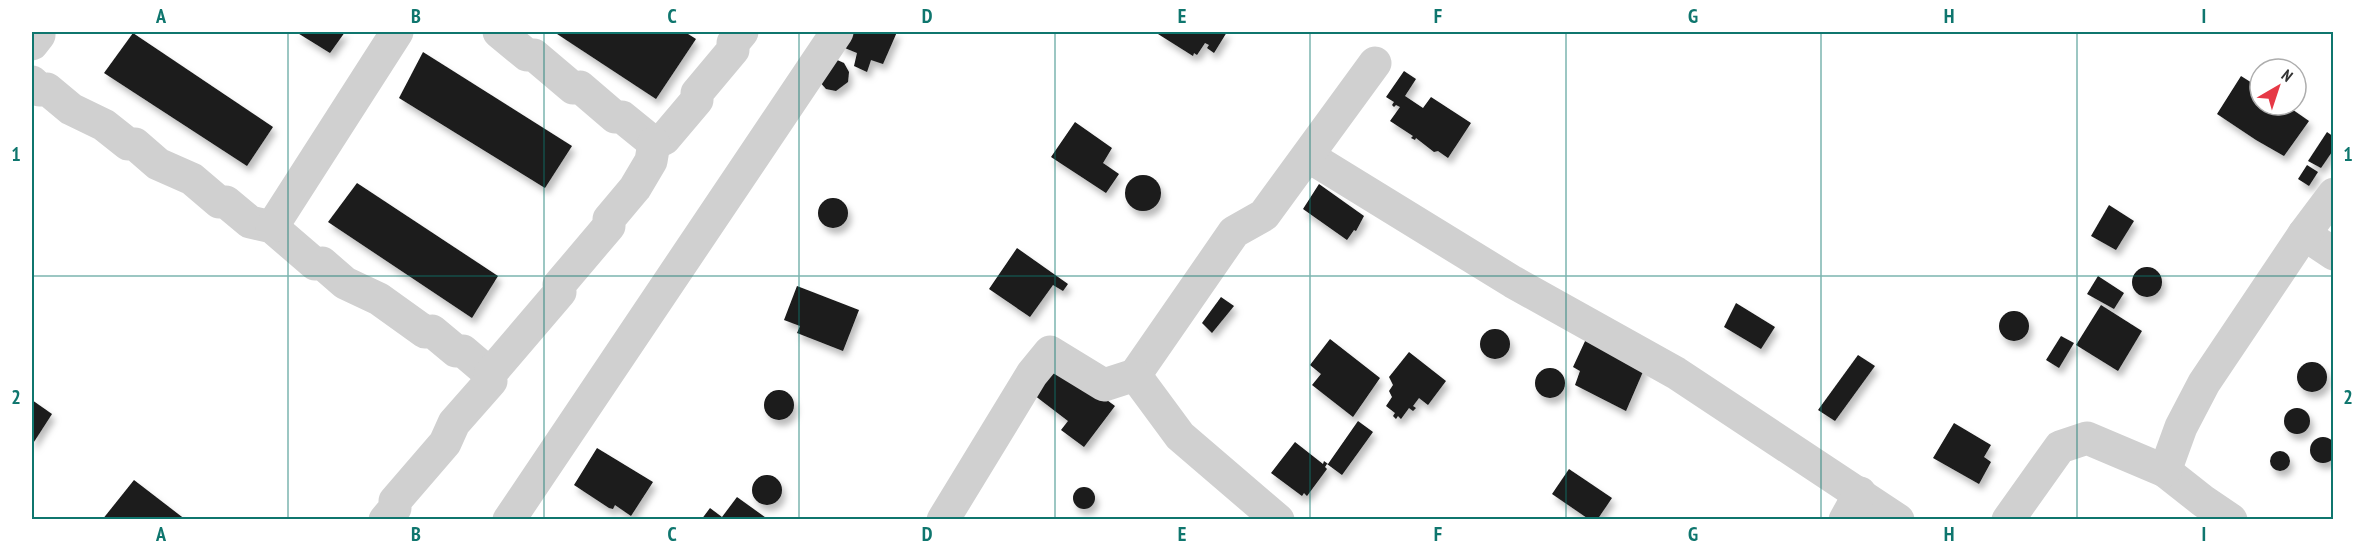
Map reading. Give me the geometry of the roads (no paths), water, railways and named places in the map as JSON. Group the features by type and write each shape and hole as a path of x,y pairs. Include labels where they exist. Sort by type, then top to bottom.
{"street":[{"path":"32,44 39,32"},
{"path":"272,227 397,32"},
{"path":"499,32 527,55 534,55 573,88 580,87 615,117 622,117 654,143"},
{"path":"654,143 664,139 697,100 697,93 733,50 732,43 742,32"},
{"path":"509,519 837,32"},
{"path":"943,519 1032,374 1050,352 1104,385 1136,375 1234,232 1264,215 1375,63"},
{"path":"32,82 40,90 47,89 70,109 104,124 128,144 135,144 158,164 192,179 219,202 226,202 250,222 272,227 315,264 322,263 345,283 379,299 425,332 432,331 456,351 463,351 490,374 491,381 454,423 445,443 394,501 395,508 385,519"},
{"path":"490,374 560,292 559,285 609,226 609,219 635,188 651,161 654,143"},
{"path":"1308,156 1513,282 1676,373 1853,506 1898,519"},
{"path":"2165,471 2181,426 2204,383 2304,234 2334,194"},
{"path":"2304,234 2334,254"},
{"path":"1136,375 1180,436 1278,519"},
{"path":"2008,519 2060,447 2087,438 2165,471 2203,501 2231,519"}]}
